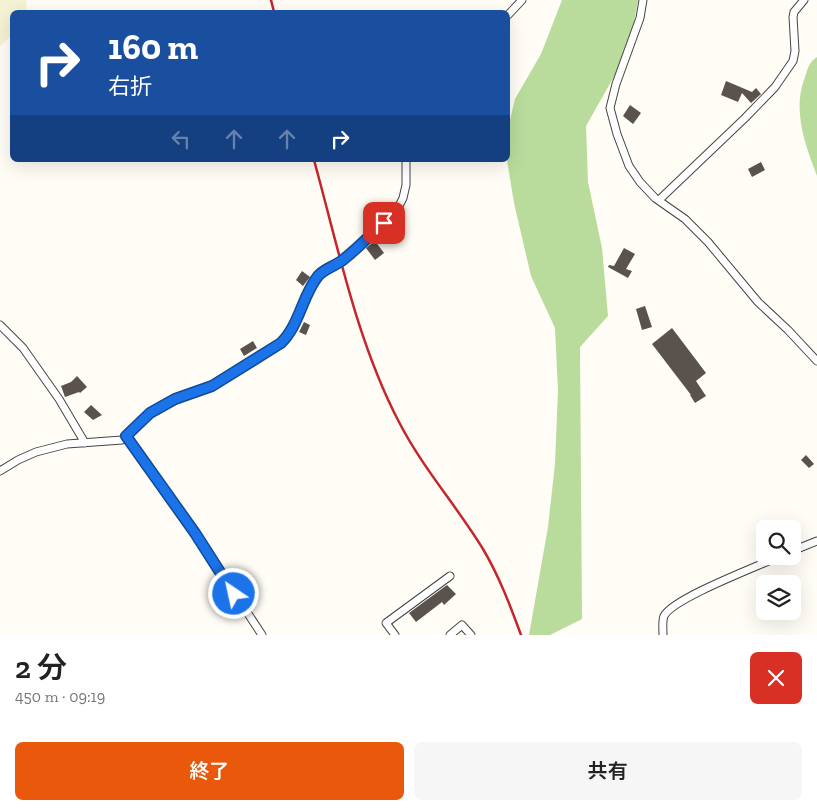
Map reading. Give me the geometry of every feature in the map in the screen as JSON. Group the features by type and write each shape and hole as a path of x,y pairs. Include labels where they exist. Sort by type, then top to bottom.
{"street":[{"path":"510,13 522,0"},
{"path":"643,0 640,18 616,84 610,108 629,166 640,182 708,242 758,302 817,361"},
{"path":"660,200 775,87 793,61 795,51 793,17 794,12 804,0"},
{"path":"0,471 36,452 67,444 122,440 150,413 175,399 212,386 281,343 297,320 310,290 320,274 342,261 384,223 399,206 406,185 406,162"},
{"path":"0,325 28,355 59,398 85,443"},
{"path":"126,436 195,533 262,635"},
{"path":"801,547 817,541"},
{"path":"663,635 664,616 675,605 692,594 759,565"},
{"path":"395,635 386,622 450,576"},
{"path":"450,635 462,625 471,635"}],"shaded area":[{"path":"0,0 26,0 27,10 10,10 10,37 0,46"}],"green space":[{"path":"562,0 638,0 629,50 586,126 588,182 602,248 608,316 580,347 582,619 550,635 529,635 548,527 555,464 558,390 555,328 531,276 514,203 507,162 510,162 510,120 515,99 541,54"},
{"path":"817,57 817,176 808,152 802,127 800,102 801,89 808,68"}],"building":[{"path":"726,81 752,92 756,88 761,94 751,103 742,93 738,102 721,95"},
{"path":"630,105 641,113 633,124 623,116"},
{"path":"761,162 765,170 752,177 748,169"},
{"path":"375,241 384,253 375,260 366,248"},
{"path":"624,248 635,254 626,269 632,271 628,278 608,267 609,265 614,266"},
{"path":"302,271 310,277 303,286 296,280"},
{"path":"645,306 652,327 642,330 636,309"},
{"path":"304,322 310,325 306,335 299,332"},
{"path":"672,328 706,373 696,381 706,396 695,403 652,344"},
{"path":"253,341 257,348 244,356 240,349"},
{"path":"77,376 87,387 80,393 65,397 61,386 71,382"},
{"path":"91,405 102,415 93,420 84,412"},
{"path":"806,455 814,464 809,468 801,460"},
{"path":"447,585 456,594 444,605 442,602 416,622 409,613"}],"railway":[{"path":"271,0 274,10"},
{"path":"315,162 360,327 384,391 408,439 489,559 521,635"}],"route":[{"path":"234,594 195,533 126,436 150,413 175,399 212,386 281,343 297,320 310,290 320,274 342,261 384,223"}]}
